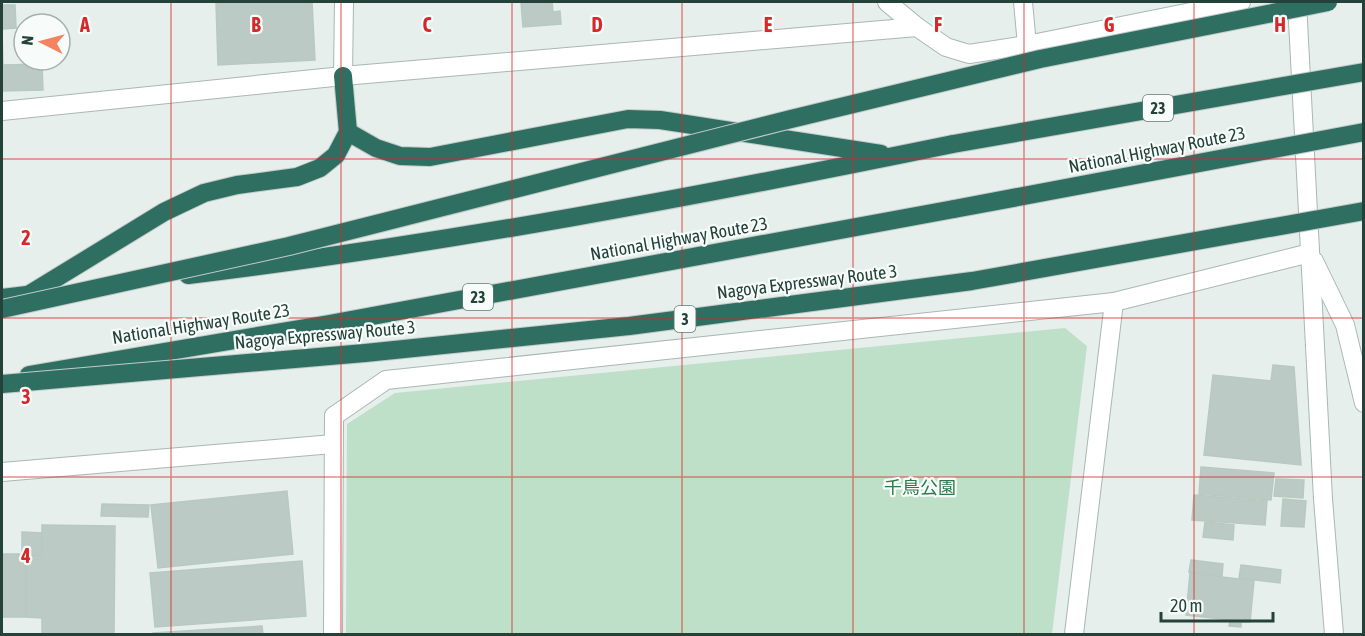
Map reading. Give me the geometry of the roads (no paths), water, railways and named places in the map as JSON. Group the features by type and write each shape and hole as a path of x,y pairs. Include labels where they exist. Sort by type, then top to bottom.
{"highway":[{"path":"2,309 289,246 791,119 1040,59 1328,2"},
{"name":"23","path":"2,298 261,266 572,218 953,144 1364,72"},
{"path":"30,294 164,212 204,193 237,185 297,177 320,168 336,155 348,132 343,76"},
{"path":"348,132 375,148 400,156 430,157 628,119 660,120 894,156"},
{"name":"National Highway Route 23","path":"2,379 329,324 1364,132"},
{"name":"Nagoya Expressway Route 3","path":"2,384 365,353 652,323 972,281 1364,211"}],"street":[{"path":"343,76 344,2"},
{"path":"887,2 946,47 969,54 1027,45 1241,2"},
{"path":"1023,2 1027,45"},
{"path":"1298,2 1323,499 1334,634"},
{"path":"2,111 343,76 917,27"},
{"path":"333,634 334,416 386,380 1114,302 1310,254"},
{"path":"1310,254 1345,325 1364,403"},
{"path":"1074,634 1114,302"},
{"path":"2,472 333,444"}],"park label":[{"name":"千鳥公園","path":"920,488"}]}
